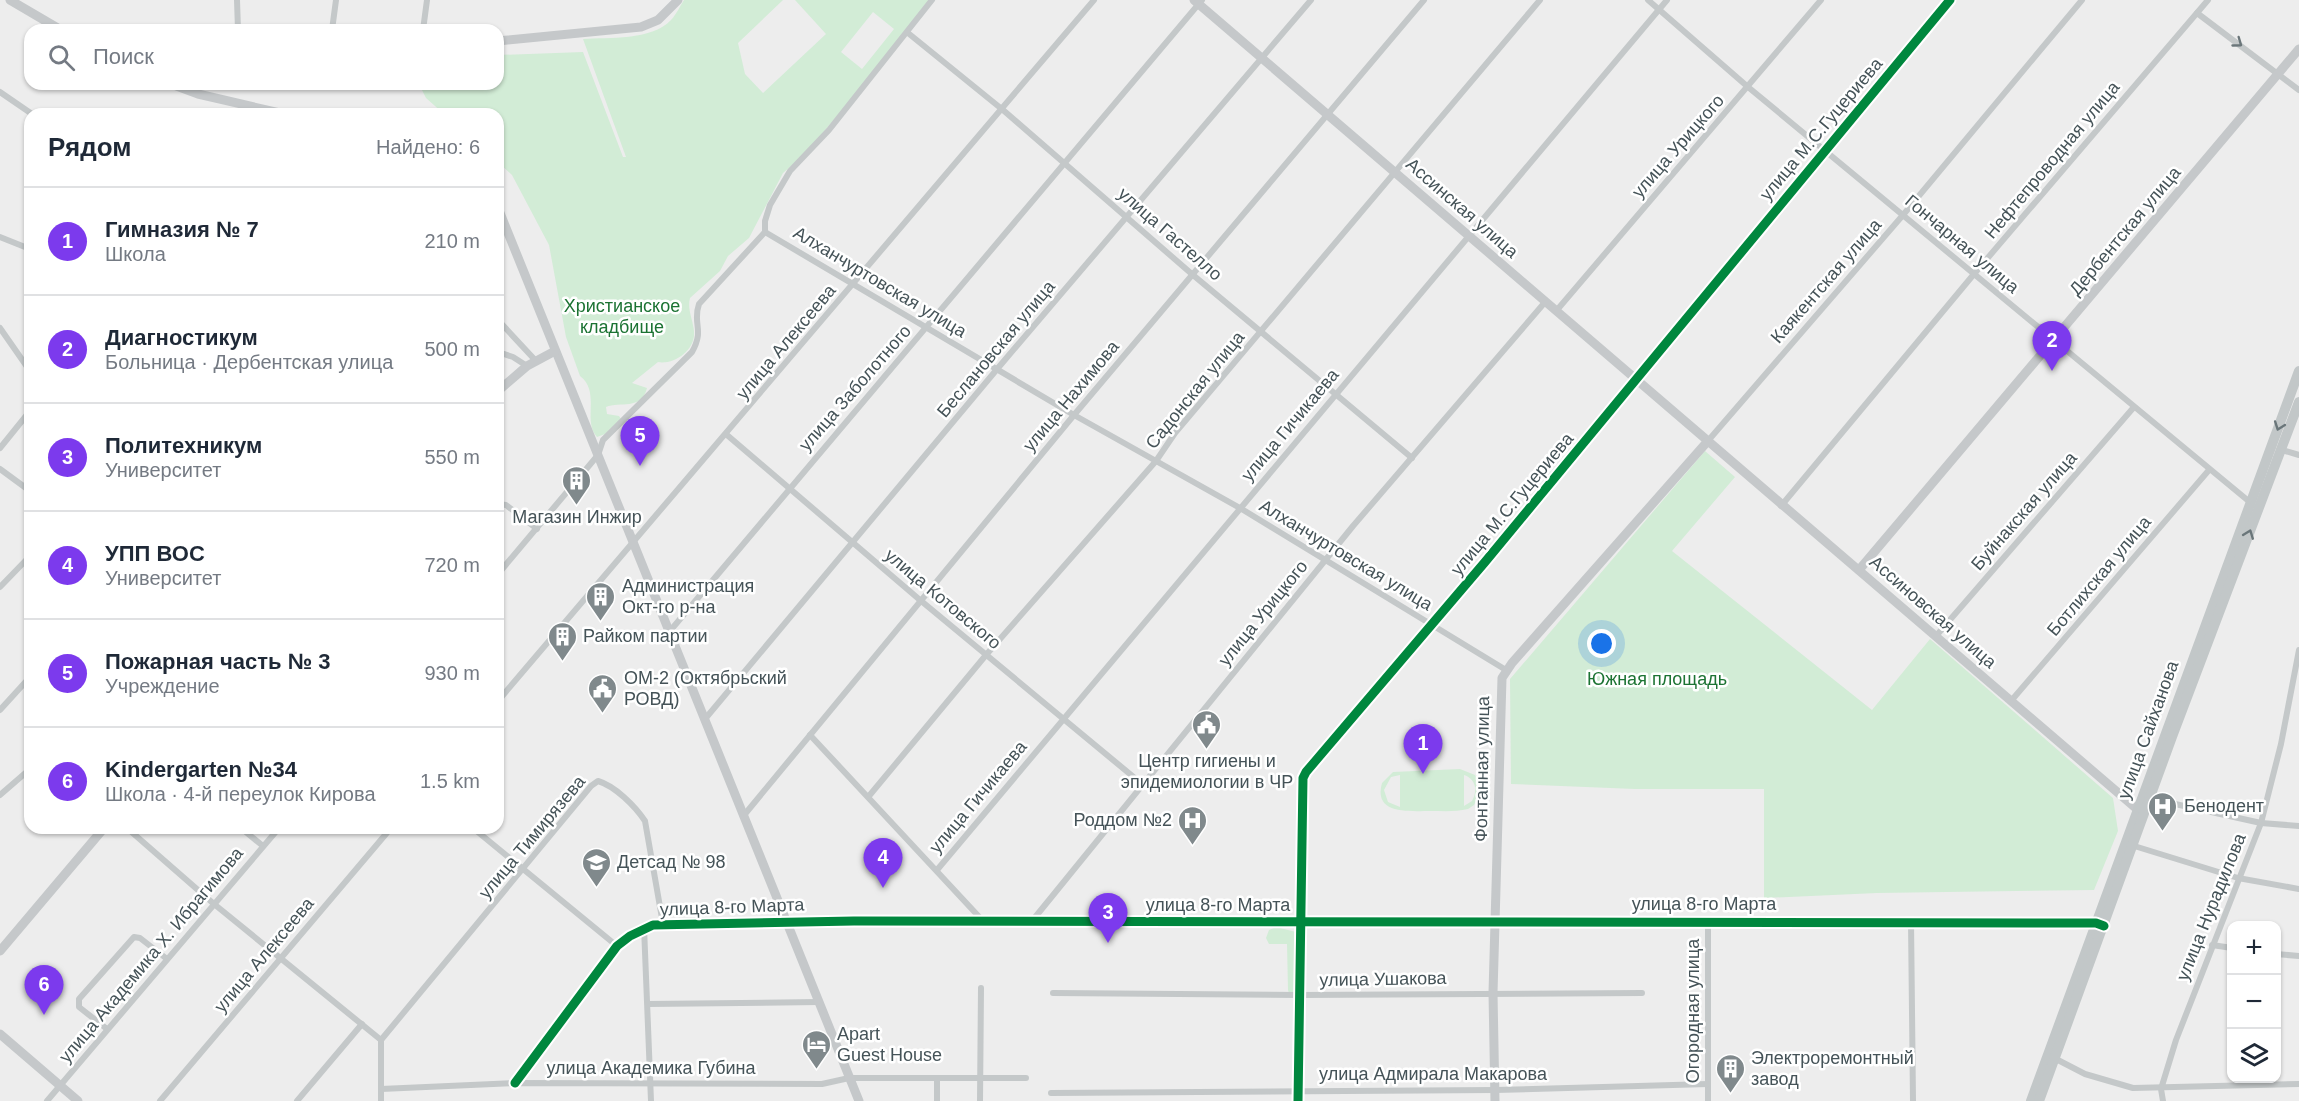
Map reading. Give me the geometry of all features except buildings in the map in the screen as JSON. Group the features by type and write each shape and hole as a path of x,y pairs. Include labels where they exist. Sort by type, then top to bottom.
{"main road":[{"name":"улица Сайханова","path":"2031,1101 2051,1056 2255,505 2299,371"},
{"name":"улица Сайханова","path":"2255,505 2282,450 2299,402"},
{"name":"улица Сайханова","path":"2129,845 2137,809 2145,798"},
{"name":"улица Сайханова","path":"2039,1101 2051,1056"}],"street":[{"path":"10,0 51,24"},
{"path":"237,0 238,24"},
{"path":"333,24 336,0"},
{"path":"424,24 427,0"},
{"path":"504,40 641,27 658,21 678,0"},
{"path":"504,567 598,454 603,440 692,352 699,339 696,313 699,304 765,232 765,221 770,205 790,171 829,130 932,0"},
{"name":"улица Алексеева","path":"504,694 727,435 1094,0"},
{"name":"Беслановская улица","path":"705,719 998,368 1311,0"},
{"name":"улица Нахимова","path":"745,814 920,600 1424,0"},
{"name":"Садонская улица","path":"869,796 986,655 1156,461 1175,433 1540,0"},
{"name":"Гончарная улица","path":"1648,0 1748,87 2055,339 2209,470 2255,505"},
{"name":"улица Гичикаева","path":"937,870 1667,0"},
{"name":"улица Урицкого","path":"1557,310 1821,0"},
{"name":"улица М.С.Гуцериева","path":"1298,1101 1303,778 1950,0"},
{"name":"Каякентская улица","path":"1707,442 1903,214 2082,0"},
{"name":"Нефтепроводная улица","path":"1781,506 1974,274 2208,0"},
{"name":"Ассинская улица","path":"1198,1 1707,442"},
{"name":"улица Заболотного","path":"670,631 1198,1"},
{"path":"2196,13 2299,90"},
{"name":"улица Гастелло","path":"908,33 1003,110 1128,216 1193,275 1412,458"},
{"name":"Дербентская улица","path":"1859,570 2299,49"},
{"path":"196,90 262,108"},
{"path":"0,92 24,108"},
{"path":"504,223 745,814 859,1101"},
{"name":"Алханчуртовская улица","path":"765,232 998,368 1074,416 1240,508 1506,670"},
{"path":"0,237 24,247"},
{"name":"улица Урицкого","path":"1032,921 1325,560 1546,301"},
{"path":"504,326 536,361"},
{"path":"0,328 24,362"},
{"path":"504,386 527,366 555,351"},
{"path":"504,355 527,366"},
{"name":"Буйнакская улица","path":"1936,636 2134,407"},
{"path":"0,448 24,418"},
{"name":"улица Котовского","path":"727,435 920,600 1142,784"},
{"name":"Ассиновская улица","path":"1707,442 2137,809"},
{"name":"Фонтанная улица","path":"1495,1101 1493,993 1500,686 1506,670 1707,442"},
{"path":"2282,450 2299,455"},
{"path":"0,469 24,487"},
{"name":"Ботлихская улица","path":"2011,701 2209,470"},
{"path":"504,504 537,530"},
{"path":"0,588 24,562"},
{"name":"улица Нурадилова","path":"2163,1101 2161,1089 2175,1040 2261,822 2281,744 2299,650"},
{"path":"0,710 24,684"},
{"path":"810,735 983,921"},
{"path":"0,795 24,774"},
{"name":"улица Тимирязева","path":"381,1040 591,786 598,781 607,784 645,820 663,924"},
{"path":"2145,798 2261,822 2299,826"},
{"path":"0,951 99,834"},
{"path":"134,834 214,904 381,1040 381,1101"},
{"path":"248,834 263,846"},
{"name":"улица Академика Х. Ибрагимова","path":"47,1101 274,834"},
{"name":"улица Алексеева","path":"160,1101 386,834"},
{"path":"480,834 616,946"},
{"path":"2129,845 2238,878 2299,889"},
{"name":"улица 8-го Марта","path":"515,1083 616,946 644,927 663,924 786,921 1911,921 2100,924"},
{"name":"Огородная улица","path":"1708,921 1708,1101"},
{"path":"1911,921 1913,1101"},
{"path":"644,927 651,1101"},
{"path":"107,1029 79,1007 78,999 134,937 140,938 167,959"},
{"path":"2212,945 2227,947"},
{"path":"2281,954 2299,956"},
{"path":"980,1101 981,988"},
{"name":"улица Ушакова","path":"1053,993 1300,996 1642,993"},
{"path":"648,1004 819,1002"},
{"path":"297,1101 362,1024"},
{"path":"0,1034 78,1101"},
{"path":"2051,1056 2085,1074 2133,1088 2299,1084"},
{"path":"849,1078 1026,1078"},
{"name":"улица Академика Губина","path":"381,1089 515,1083 822,1084 849,1078"},
{"path":"937,1079 937,1101"},
{"name":"улица Адмирала Макарова","path":"1051,1093 1495,1090 1708,1084"}],"green space":[{"name":"Христианское кладбище","path":"684,0 783,0 738,43 745,74 763,93 826,34 795,0 929,0 896,46 806,153 783,173 749,238 728,256 720,271 690,298 694,338 688,350 677,359 658,362 632,383 647,388 640,400 635,403 606,407 607,414 619,416 621,419 605,434 597,437 591,423 589,390 580,376 566,337 549,245 512,175 504,168 504,108 437,108 426,98 422,90 504,90 504,55 583,52 623,157 626,157 583,39 629,37 652,32 663,27","holes":["873,12 894,29 862,69 841,52"]},
{"name":"Южная площадь","path":"1705,451 1735,477 1672,551 1872,710 1930,639 2113,798 2118,831 2094,890 1877,893 1764,898 1764,789 1635,789 1511,784 1510,679"},
{"path":"1460,769 1475,775 1481,790 1474,805 1468,809 1403,811 1388,806 1383,801 1382,783 1393,772","holes":["1400,775 1400,807 1388,802 1384,790 1391,777","1464,775 1471,779 1475,789 1472,801 1464,806"]},
{"path":"1276,927 1296,932 1298,936 1296,992 1289,993 1288,990 1287,944 1269,944 1266,938 1269,930"}],"cycle path":[{"path":"1298,1101 1303,778 1306,772 1485,562 1950,0"},
{"path":"515,1083 617,946 630,936 653,925 854,921 2096,923 2104,926"}],"place":[{"name":"Диагностикум","path":"2052,371"},
{"name":"Пожарная часть № 3","path":"640,466"},
{"name":"Магазин Инжир","path":"577,506"},
{"name":"Администрация Окт-го р-на","path":"601,622"},
{"name":"Райком партии","path":"562,662"},
{"name":"ОМ-2 (Октябрьский РОВД)","path":"603,714"},
{"name":"Центр гигиены и эпидемиологии в ЧР","path":"1207,750"},
{"name":"Гимназия № 7","path":"1423,774"},
{"name":"Бенодент","path":"2163,832"},
{"name":"Роддом №2","path":"1193,846"},
{"name":"Детсад № 98","path":"596,888"},
{"name":"УПП ВОС","path":"883,888"},
{"name":"Политехникум","path":"1108,943"},
{"name":"Kindergarten №34","path":"44,1015"},
{"name":"Apart Guest House","path":"816,1070"},
{"name":"Электроремонтный завод","path":"1730,1094"}]}
